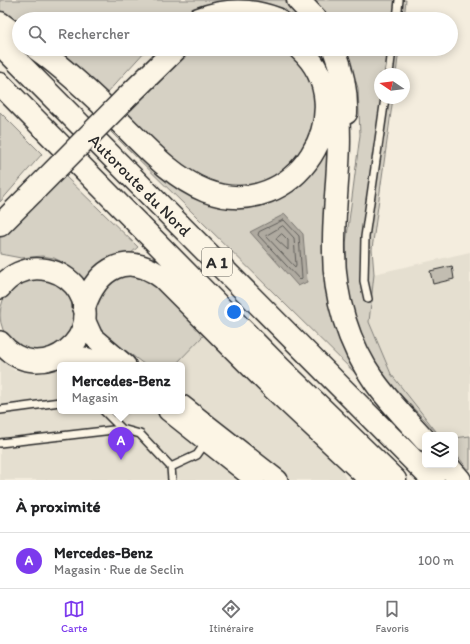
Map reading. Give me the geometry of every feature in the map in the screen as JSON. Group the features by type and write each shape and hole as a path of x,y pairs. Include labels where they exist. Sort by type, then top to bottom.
{"highway":[{"path":"298,0 309,12"},
{"path":"220,12 248,12"},
{"path":"0,23 12,31"},
{"name":"Autoroute du Nord","path":"0,44 433,480"},
{"path":"46,56 69,73 175,173 189,182 210,192 241,197 263,193 287,182 303,166 318,140 325,115 323,92 314,66 306,56"},
{"path":"120,98 154,56"},
{"path":"0,225 31,188 120,98 168,56"},
{"path":"320,56 325,63 336,94 340,141 334,250 336,286 344,317 357,351 375,381 422,436"},
{"path":"337,56 343,74 346,109 346,131 338,179"},
{"name":"Autoroute du Nord","path":"0,84 280,368 395,480"},
{"path":"0,212 31,188"},
{"path":"84,312 96,281 111,268 129,265 140,266 152,270 163,278 271,386 371,480"},
{"path":"450,468 460,480"}],"main road":[{"path":"0,265 22,271"},
{"path":"0,288 11,277 22,271 41,268 60,274 75,286 93,337 122,362"},
{"path":"55,358 67,351 76,342 82,330 84,312"},
{"path":"0,342 14,355 25,360 43,361 55,358 85,357 100,362"},
{"path":"185,407 278,480"},
{"path":"172,414 255,480"}],"lane":[{"path":"397,12 399,0"},
{"path":"390,68 391,56"},
{"path":"368,299 364,281 364,237 384,104"},
{"path":"0,410 57,402"},
{"path":"107,414 122,429"},
{"path":"0,443 122,429 140,434 171,467 172,480"},
{"path":"171,467 197,455 206,442"}],"shaded area":[{"path":"0,0 287,0 300,12 287,12 275,6 263,4 238,2 214,5 192,12 12,12 12,21 0,12"},
{"path":"313,0 406,0 405,12 323,12"},
{"path":"58,56 141,56 105,95"},
{"path":"184,56 292,56 297,61 306,75 312,89 315,104 314,120 310,135 303,150 292,165 272,178 247,186 229,186 211,183 188,172 124,113"},
{"path":"347,56 398,56 397,68 374,68 374,104 392,104 372,249 374,274 369,322 391,374 437,432 381,374 359,332 347,288 346,244 360,135 358,88"},
{"path":"0,112 42,154 0,202"},
{"path":"116,126 157,167 270,199 328,133 329,222 368,386 111,132"},
{"path":"63,174 138,247 129,255 102,261 85,281 64,263 54,258 42,256 21,258 0,254 0,236"},
{"path":"470,252 470,436 458,438 458,432 437,432 391,374 369,322 374,274"},
{"path":"129,276 143,279 154,285 204,335 178,362 141,362 104,334 96,321 96,304 100,292 117,277"},
{"path":"37,278 51,281 63,289 71,301 74,315 71,329 63,341 51,349 37,352 23,349 11,341 3,329 0,315 3,301 11,289 23,281"},
{"path":"204,335 342,470 346,480 0,480 0,357 15,371 57,370 57,414 185,414 185,362 178,362"},
{"path":"470,436 470,469 468,469 458,457 458,438"}],"water":[{"path":"285,214 303,234 307,282 298,286 250,232"}],"building":[{"path":"452,266 454,279 433,284 430,271"}],"place":[{"name":"Mercedes-Benz","path":"121,460"}]}
